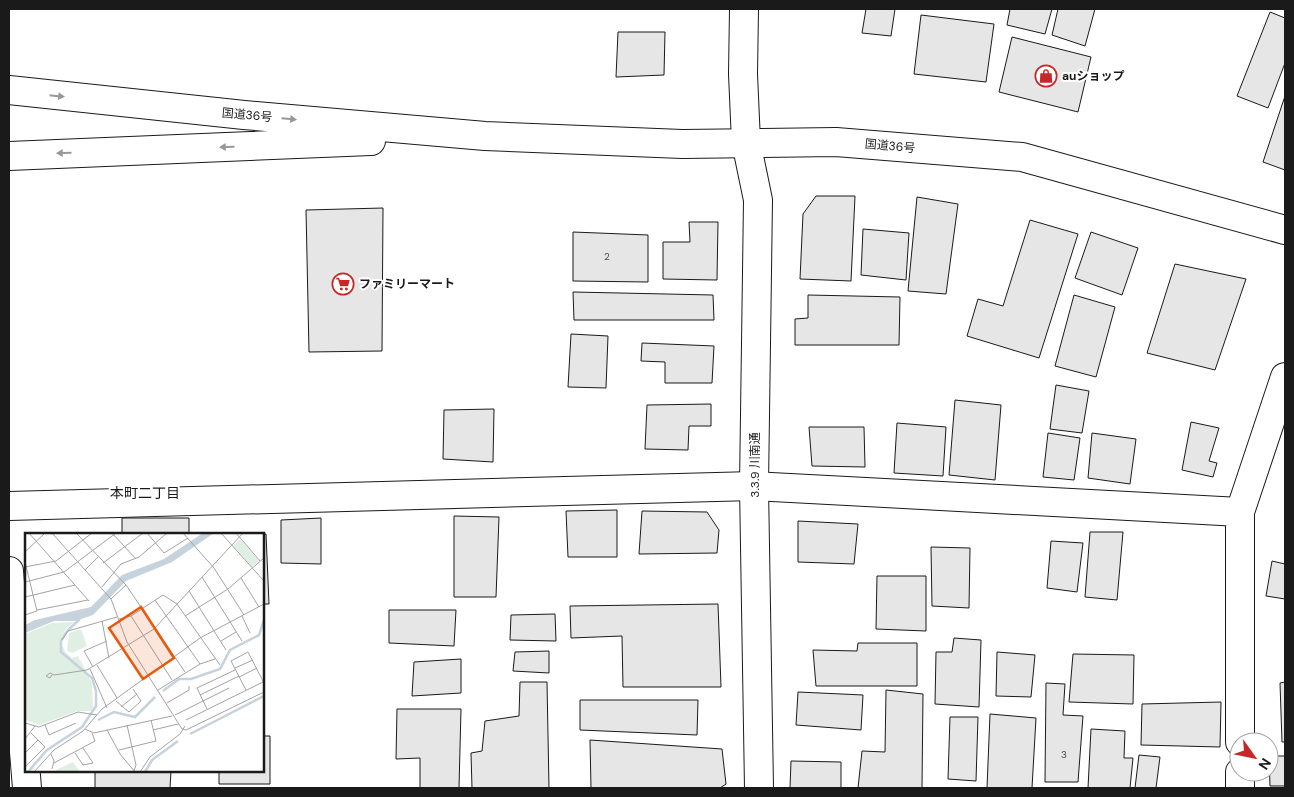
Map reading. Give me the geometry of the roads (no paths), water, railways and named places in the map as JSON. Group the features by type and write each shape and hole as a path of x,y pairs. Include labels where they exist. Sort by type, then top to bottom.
{"main road":[{"name":"3.3.9 川南通","path":"744,9 743,74 746,142 758,200 754,486 759,788"},
{"name":"国道36号","path":"9,90 244,115 485,136 682,144 836,142 1022,157 1285,230"},
{"name":"国道36号","path":"9,156 485,136"},
{"path":"1240,732 1240,512 1285,377"},
{"path":"9,506 754,486 1240,512"},
{"path":"9,571 25,754"},
{"path":"27,772 28,788"}],"place":[{"name":"auショップ","path":"1046,76"},
{"name":"ファミリーマート","path":"343,284"}],"district":[{"name":"本町二丁目","path":"145,493"}]}
